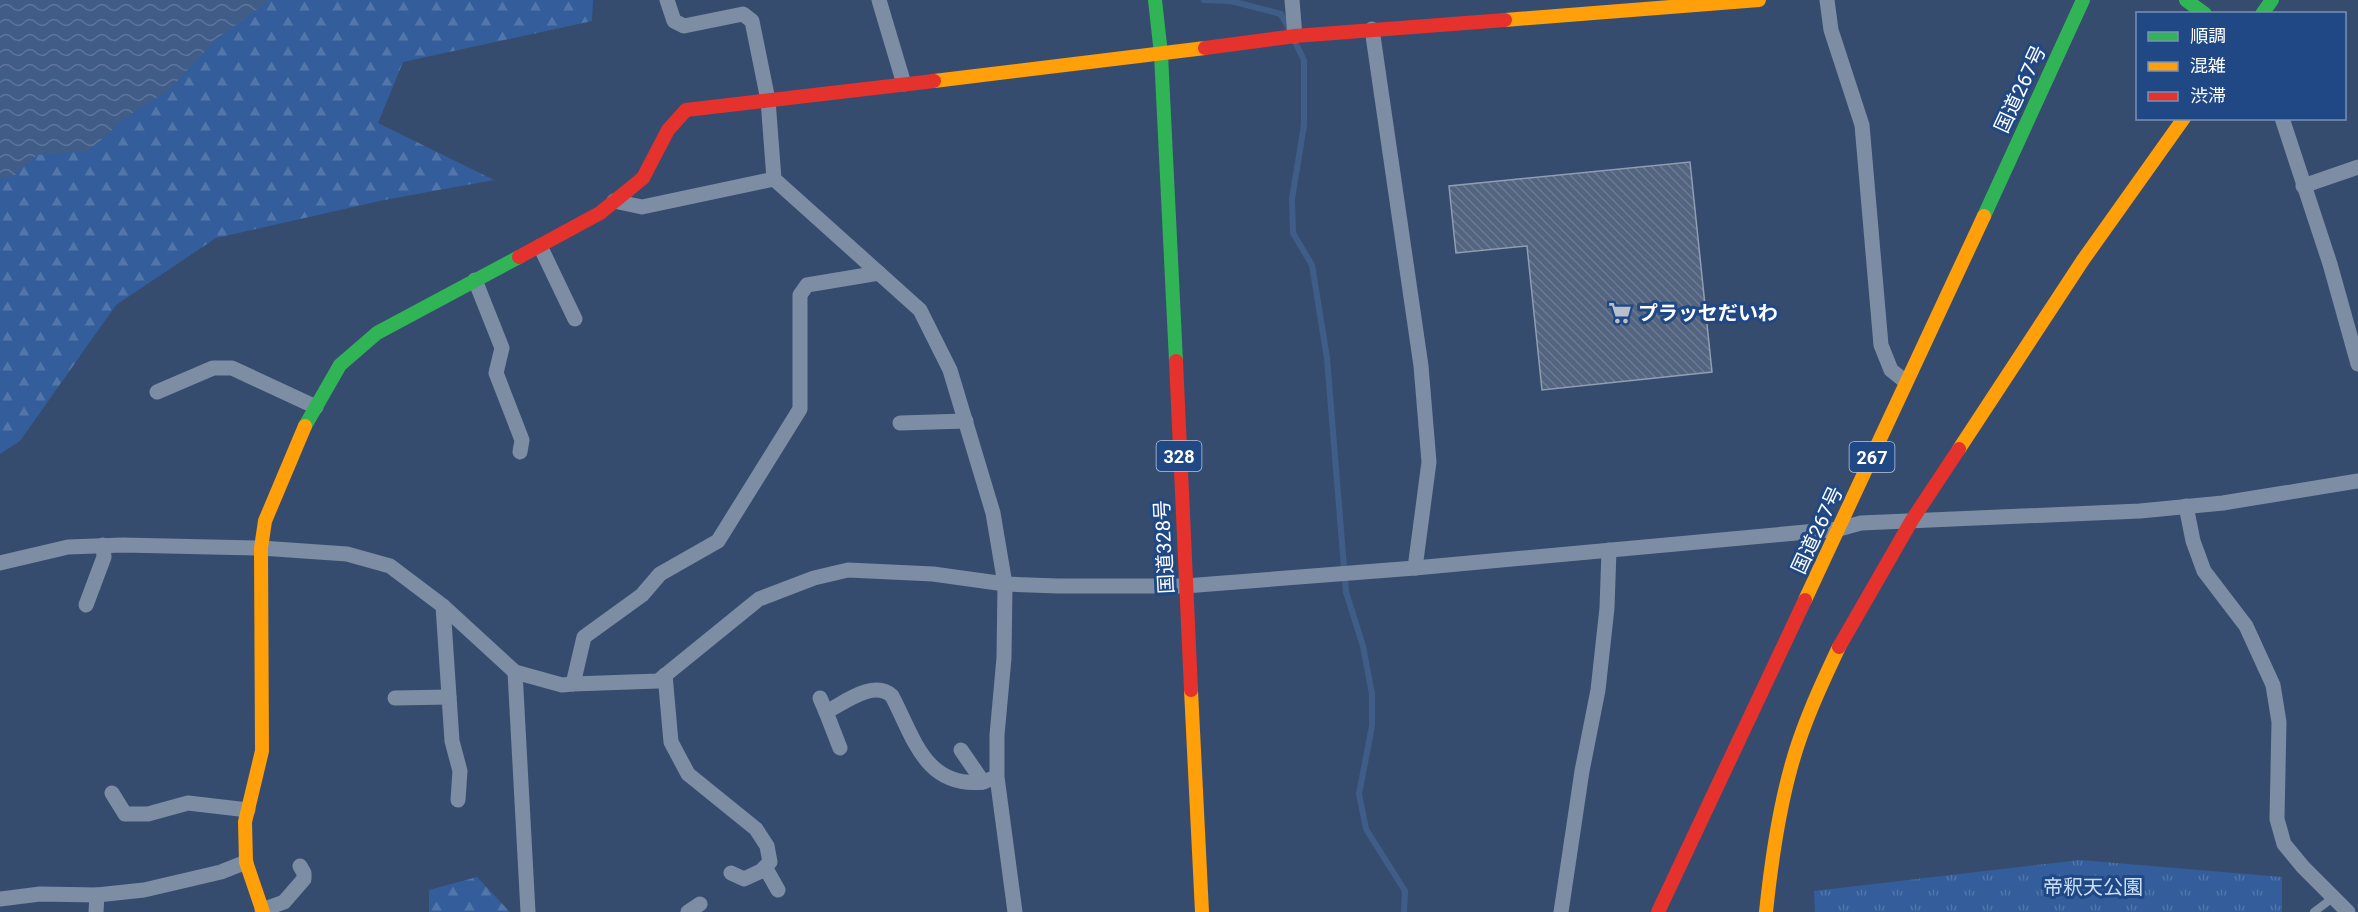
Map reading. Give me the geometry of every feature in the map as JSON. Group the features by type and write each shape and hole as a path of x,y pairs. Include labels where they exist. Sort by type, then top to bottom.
{"main road":[{"name":"国道328号","path":"1155,0 1161,54 1202,912"},
{"path":"263,911 246,862 245,822 262,751 261,548 266,521 306,424 340,365 377,333 600,213 643,178 668,130 686,110 1295,36 1759,0"},
{"name":"国道267号","path":"1658,912 1839,530 2083,0"},
{"path":"2186,0 2202,12"},
{"path":"1766,912 1771,864 1791,766 1822,683 1845,634 1912,520 2083,260 2183,120"}],"street":[{"path":"668,0 674,21 684,26 743,14 752,21 768,100 774,179 920,310 950,370 993,513 1005,584 1004,658 997,735 990,779 1015,912"},
{"path":"879,0 904,84"},
{"path":"1292,0 1295,36"},
{"path":"1827,0 1831,30 1862,125 1881,345 1891,370 1906,382"},
{"path":"1371,29 1421,366 1429,462 1415,568"},
{"path":"2283,120 2330,264 2358,364"},
{"path":"2303,186 2358,167"},
{"path":"615,201 642,207 774,179"},
{"path":"540,246 575,319"},
{"path":"573,684 584,637 642,595 660,574 718,540 800,409 800,295 807,285 879,273"},
{"path":"475,280 502,348 496,374 522,440 520,452"},
{"path":"157,392 213,368 232,368 316,407"},
{"path":"900,423 966,421"},
{"path":"0,563 68,547 104,545 261,548 347,554 390,566 443,606 515,672 562,685 658,681 759,599 814,578 848,570 933,574 1005,584 1185,586 1839,530 1861,524 2140,511 2223,503 2358,481"},
{"path":"2186,506 2193,541 2204,571 2246,626 2273,685 2279,722 2277,819 2284,844 2303,867 2348,912"},
{"path":"87,605 104,557 104,545"},
{"path":"1561,912 1582,771 1598,690 1607,608 1610,550"},
{"path":"443,606 452,741 460,771 459,800"},
{"path":"515,672 528,912"},
{"path":"665,675 671,742 688,774 756,829 767,846 770,862 761,871 744,879 731,873"},
{"path":"840,748 823,705 873,689 886,690 892,696 932,769 947,778 965,784 990,779"},
{"path":"395,698 449,697"},
{"path":"961,750 990,779"},
{"path":"112,793 125,814 148,814 188,803 248,810"},
{"path":"0,899 40,894 97,895 144,890 221,872 246,862"},
{"path":"263,911 284,902 304,879 300,866"},
{"path":"765,867 778,890"},
{"path":"96,912 97,895"}],"lane":[{"path":"2314,912 2334,897"}],"green space":[{"path":"247,0 593,0 592,21 403,62 378,123 494,180 384,200 216,238 116,305 20,441 0,454 0,119"},
{"name":"帝釈天公園","path":"2080,860 2282,877 2282,912 1815,912 1814,891"},
{"path":"477,877 510,912 429,912 429,890"}],"water":[{"path":"0,0 270,0 216,39 168,91 126,117 89,151 37,155 14,176 0,178"}],"building":[{"name":"プラッセだいわ","path":"1690,162 1712,372 1542,390 1527,246 1456,253 1449,186"}],"waterway":[{"path":"1204,0 1231,1 1281,14 1290,31"},
{"path":"1294,40 1304,60 1304,125 1292,199 1293,233 1312,265 1327,358 1346,592 1363,646 1372,694 1372,726 1359,794 1366,829 1405,891 1404,912"}],"traffic: fast":[{"path":"1155,0 1161,54 1176,361"},
{"path":"1984,216 2083,0"},
{"path":"2186,0 2202,12"},
{"path":"2263,12 2272,0"},
{"path":"305,426 340,365 377,333 519,257"}],"traffic: slow":[{"path":"1505,20 1759,0"},
{"path":"934,81 1205,48"},
{"path":"1959,449 2083,260 2183,120"},
{"path":"1805,600 1984,216"},
{"path":"263,912 246,862 245,822 262,751 261,548 265,521 305,426"},
{"path":"1766,912 1775,839 1795,752 1806,721 1839,647"},
{"path":"1191,690 1202,912"}],"traffic: jam":[{"path":"1205,48 1295,36 1505,20"},
{"path":"519,257 600,213 643,178 668,130 686,110 934,81"},
{"path":"1176,361 1191,690"},
{"path":"1839,647 1912,520 1959,449"},
{"path":"1658,912 1805,600"}],"place":[{"name":"プラッセだいわ","path":"1620,313"}]}
